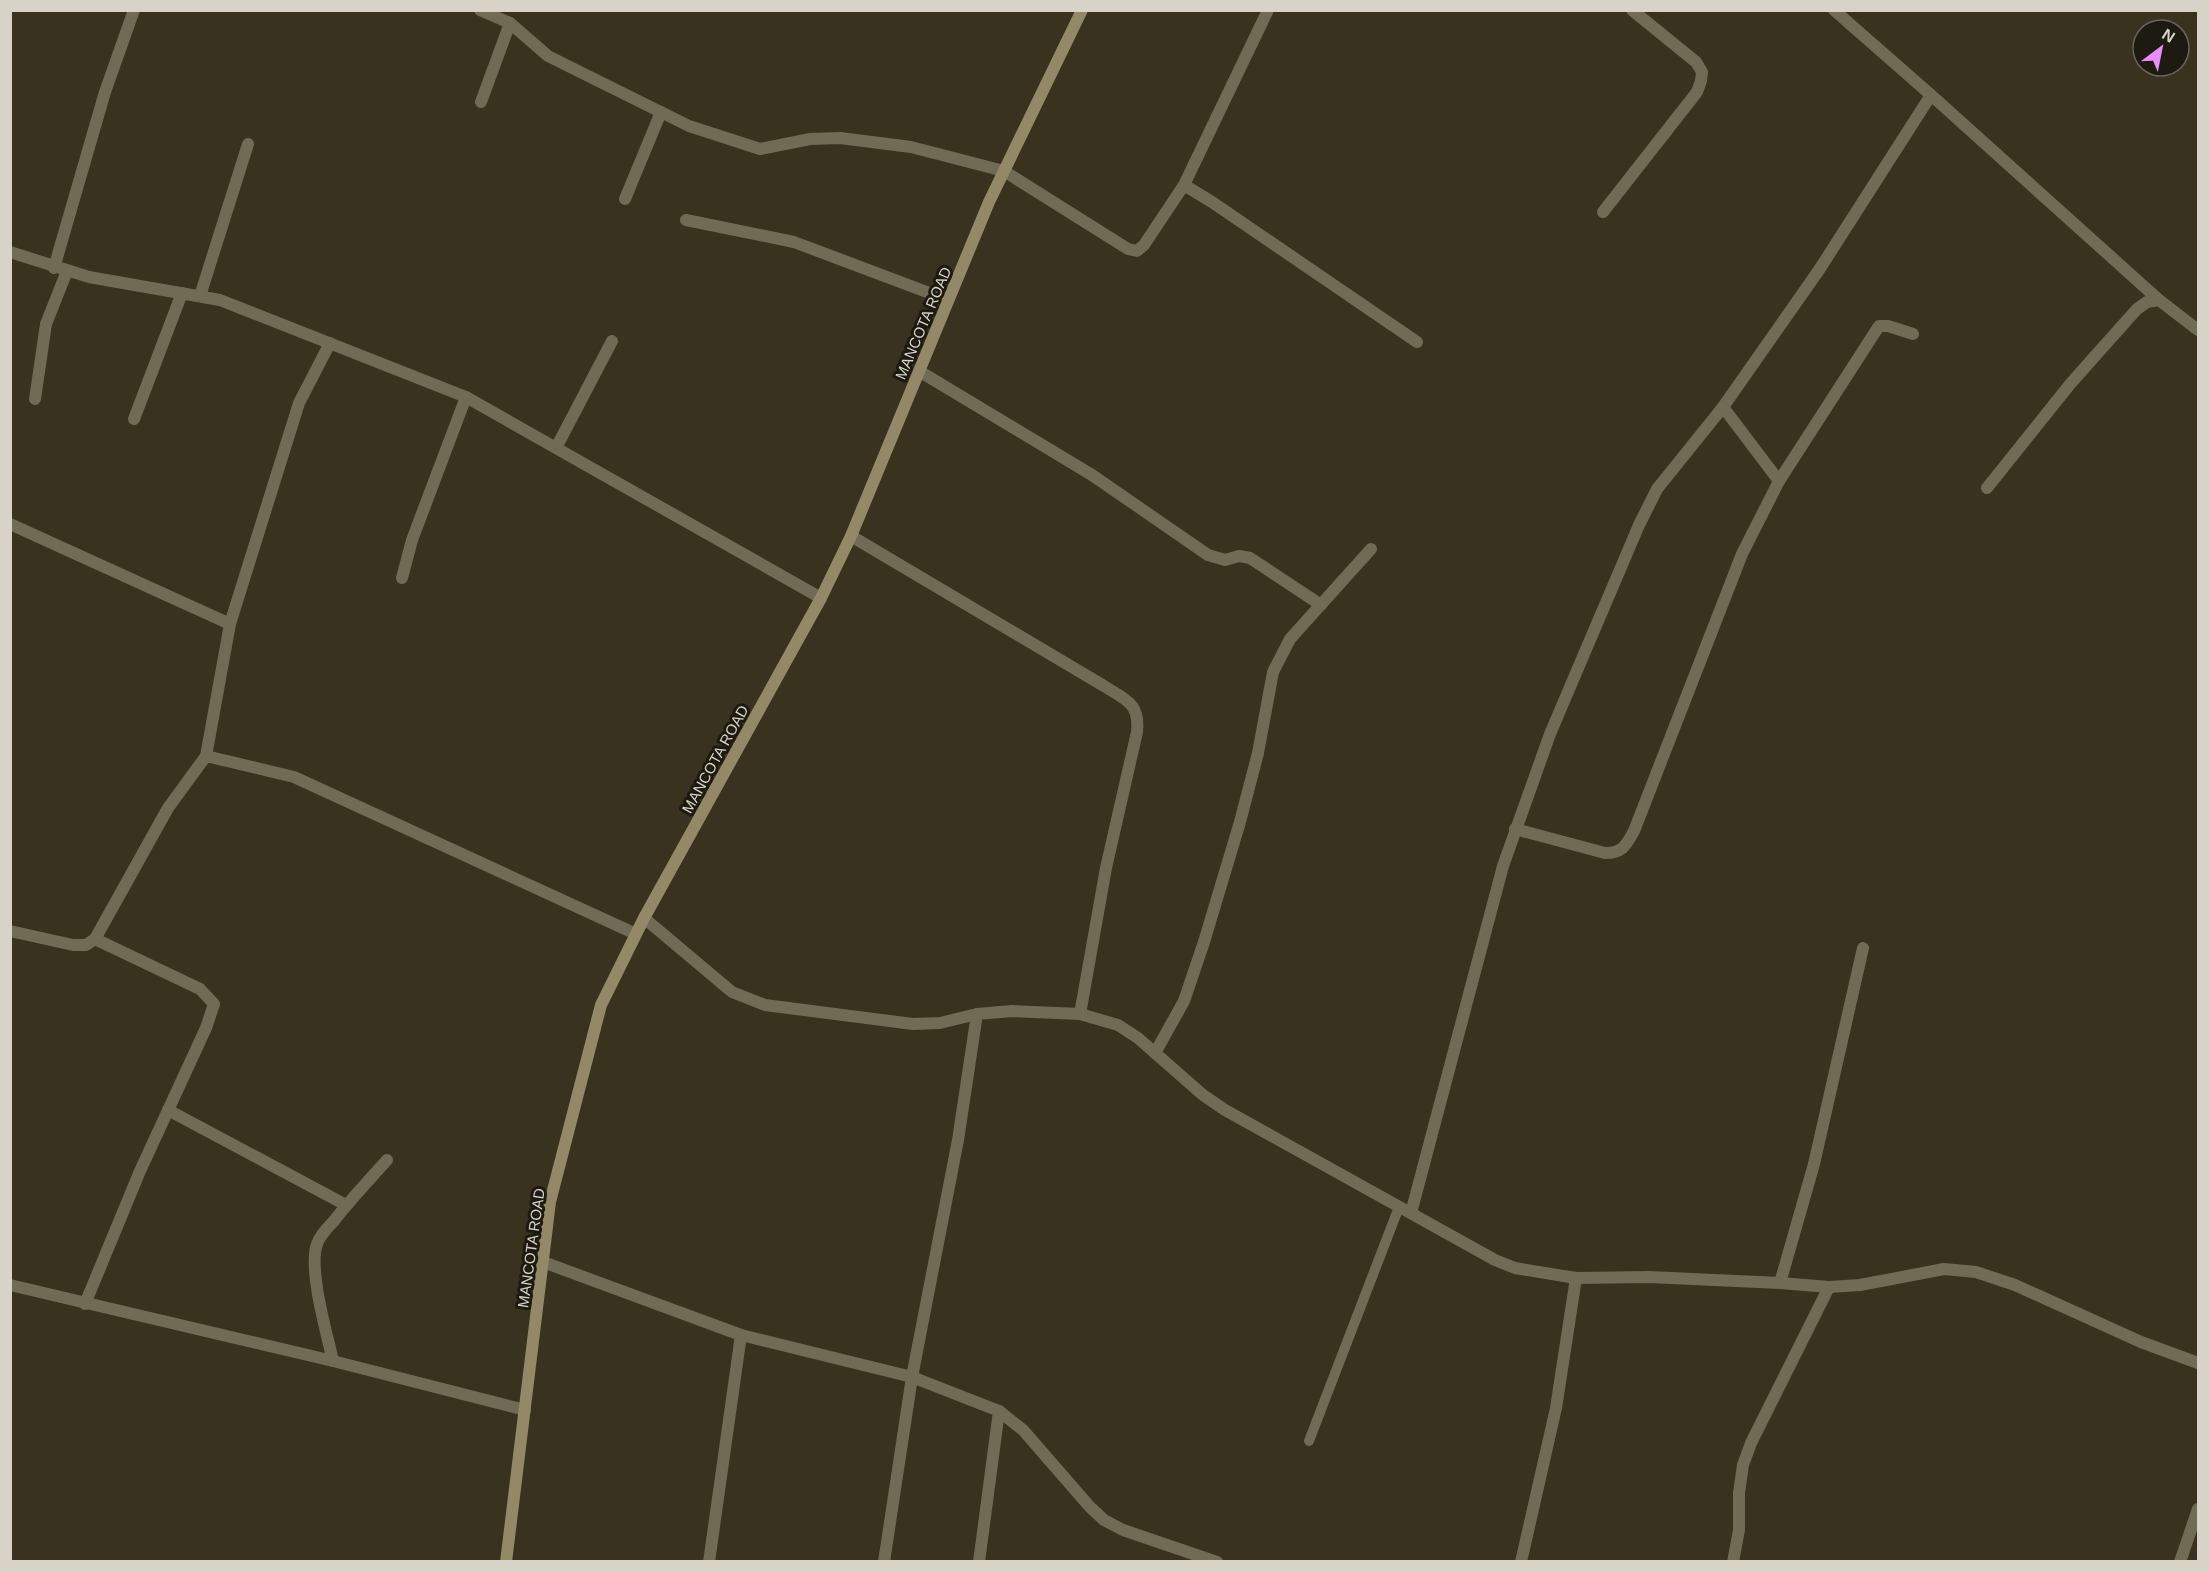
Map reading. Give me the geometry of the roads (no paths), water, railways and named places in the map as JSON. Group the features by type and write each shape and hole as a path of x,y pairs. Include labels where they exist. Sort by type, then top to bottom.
{"main road":[{"name":"MANCOTA ROAD","path":"506,1562 550,1202 601,1005 644,918 821,598 851,536 1004,171 1082,10"}],"street":[{"path":"54,268 105,92 134,10"},
{"path":"486,12 510,23 548,56 688,126 760,149 810,139 840,138 911,147 1004,171 1128,249 1137,251 1144,245 1184,185 1268,10"},
{"path":"1603,212 1697,92 1701,81 1702,72 1696,62 1632,10"},
{"path":"1834,10 1931,94 2159,300 2199,330"},
{"path":"481,102 510,23"},
{"path":"1411,1213 1515,829 1550,734 1643,516 1657,489 1723,406 1819,270 1931,94"},
{"path":"625,199 661,112"},
{"path":"200,296 249,144"},
{"path":"1184,185 1417,342"},
{"path":"686,220 794,242 948,300"},
{"path":"10,252 67,272 220,300 466,397 821,598"},
{"path":"35,399 46,324 67,272"},
{"path":"134,419 182,293"},
{"path":"1987,488 2071,383 2128,317 2147,302 2159,300"},
{"path":"1515,829 1605,853 1616,853 1626,845 1634,831 1742,554 1779,481 1879,326 1888,326 1913,334"},
{"path":"556,448 612,340"},
{"path":"10,931 73,945 87,945 95,939 168,808 206,756 230,624 299,403 330,344"},
{"path":"919,371 1092,475 1208,555 1225,560 1239,556 1250,558 1320,605"},
{"path":"402,578 412,540 466,397"},
{"path":"1723,406 1779,481"},
{"path":"10,524 230,624"},
{"path":"851,536 1134,706 1139,717 1137,732 1106,868 1080,1014"},
{"path":"1155,1053 1184,1001 1204,942 1258,753 1273,672 1290,639 1371,549"},
{"path":"206,756 294,777 636,934"},
{"path":"644,918 732,992 765,1005 912,1024 940,1023 977,1014 1012,1011 1080,1014 1118,1025 1155,1053 1203,1095 1225,1110 1495,1260 1515,1268 1576,1278 1649,1277 1780,1282 1829,1287 1860,1286 1944,1269 1976,1272 2015,1285 2141,1342 2199,1363"},
{"path":"85,1304 140,1171 206,1028 214,1004 200,989 95,939"},
{"path":"1780,1282 1814,1164 1863,948"},
{"path":"884,1562 912,1377 958,1140 977,1014"},
{"path":"168,1110 346,1205"},
{"path":"333,1361 320,1301 315,1254 320,1238 387,1160"},
{"path":"543,1262 741,1335 912,1377 999,1412 1023,1430 1104,1520 1123,1530 1217,1562"},
{"path":"1521,1562 1556,1408 1576,1278"},
{"path":"10,1285 333,1361 525,1410"},
{"path":"1733,1562 1739,1530 1739,1493 1743,1466 1751,1443 1829,1287"},
{"path":"709,1562 741,1335"},
{"path":"979,1562 999,1412"},
{"path":"2180,1562 2199,1509"}],"lane":[{"path":"1309,1441 1399,1207"}]}
